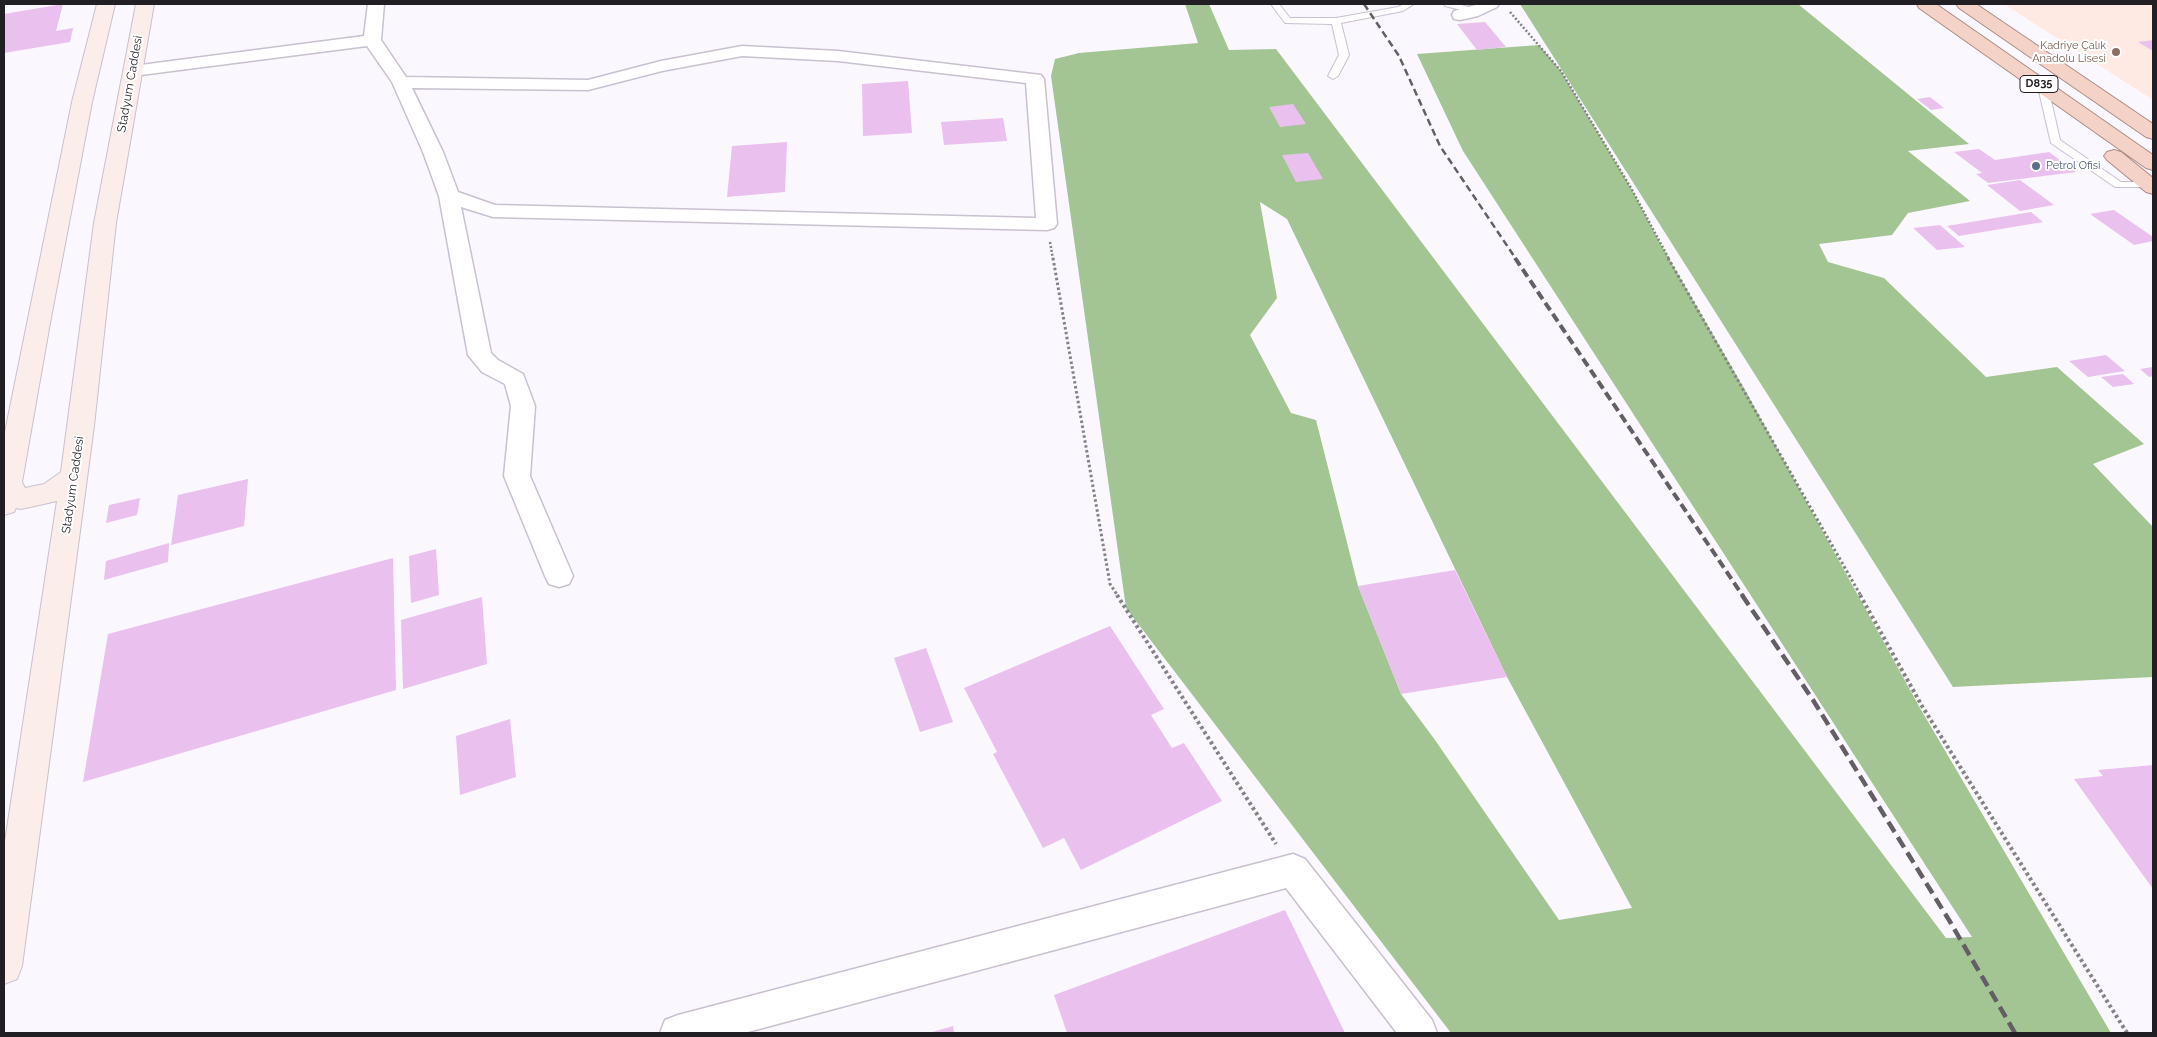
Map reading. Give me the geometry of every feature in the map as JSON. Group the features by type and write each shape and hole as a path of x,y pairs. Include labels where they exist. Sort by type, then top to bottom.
{"highway":[{"name":"D835","path":"1924,4 2153,164"},
{"name":"D835","path":"1965,4 2153,132"},
{"path":"2077,80 2106,91 2153,117"},
{"path":"2079,113 2099,144 2151,187"}],"main road":[{"path":"74,477 51,493 21,499 12,494 7,480 82,102 106,4"},
{"name":"Stadyum Caddesi","path":"4,966 12,863 74,477 105,223 145,4"}],"street":[{"path":"376,4 372,40 401,82 433,152 449,196 480,355 490,366 515,380 523,406 517,476 559,576"},
{"path":"1454,9 1485,8"},
{"path":"132,71 372,40"},
{"path":"401,82 588,85 662,66 742,51 838,56 1035,79 1047,224 494,211 449,196"},
{"path":"678,1033 1293,870 1419,1033"}],"lane":[{"path":"1275,4 1288,21 1336,21 1400,10 1410,4"},
{"path":"1333,76 1344,55 1336,21"},
{"path":"2043,87 2055,141 2119,185 2151,187"}],"path":[{"path":"1509,11 1561,71 1631,188 1660,244 1745,390 1922,706 2127,1033"},
{"path":"1047,224 1110,584 1293,870"}],"shaded area":[{"name":"Kadriye Çalık Anadolu Lisesi","path":"2004,4 2153,4 2153,100"}],"green space":[{"path":"1185,4 1209,4 1229,50 1276,49 1946,938 1972,937 1463,151 1417,54 1539,45 1561,71 1631,188 1660,243 1745,390 1920,708 2111,1033 1451,1033 1126,608 1051,76 1055,59 1079,53 1198,43","holes":["1260,202 1287,219 1507,677 1632,908 1559,920 1435,740 1401,694 1358,586 1316,420 1291,413 1250,335 1277,298"]},
{"path":"1520,4 1798,4 1969,144 1908,151 1970,201 1908,213 1892,235 1819,244 1828,262 1884,278 1986,377 2057,367 2144,444 2093,464 2153,527 2153,677 1953,687"}],"building":[{"path":"63,4 56,31 73,28 70,42 4,53 4,14"},
{"path":"1485,22 1506,47 1477,50 1457,24"},
{"path":"2153,40 2153,51 2138,42"},
{"path":"908,81 912,133 863,136 862,84"},
{"path":"1930,97 1944,108 1931,110 1917,99"},
{"path":"1293,104 1306,124 1280,127 1269,107"},
{"path":"1003,118 1007,141 944,145 941,122"},
{"path":"787,142 785,192 727,197 732,146"},
{"path":"1979,149 1995,160 2049,152 2076,172 1988,183 1976,174 1982,173 1954,152"},
{"path":"1308,153 1323,179 1296,182 1282,155"},
{"path":"2020,180 2054,205 2020,211 1987,185"},
{"path":"2114,210 2153,237 2153,241 2134,245 2090,214"},
{"path":"2031,212 2043,222 1959,236 1947,226"},
{"path":"1940,225 1965,247 1937,250 1913,228"},
{"path":"2106,355 2125,371 2088,377 2069,361"},
{"path":"2153,367 2153,376 2149,377 2140,369"},
{"path":"2123,374 2134,384 2113,387 2101,377"},
{"path":"248,479 244,526 171,545 178,495"},
{"path":"140,498 137,515 106,523 109,505"},
{"path":"169,543 168,562 104,580 106,561"},
{"path":"436,549 439,595 411,603 409,556"},
{"path":"393,558 396,690 83,782 108,634"},
{"path":"1455,570 1507,677 1401,694 1358,586"},
{"path":"482,597 487,664 403,689 401,620"},
{"path":"1110,626 1164,709 1151,715 1172,748 1184,743 1222,801 1081,870 1064,838 1043,848 993,754 997,752 964,688"},
{"path":"926,648 953,722 920,732 894,658"},
{"path":"510,719 516,777 460,795 456,736"},
{"path":"2153,765 2153,889 2074,779 2103,776 2098,770"},
{"path":"1285,910 1345,1033 1067,1033 1054,995"},
{"path":"953,1026 954,1033 929,1033"}],"railway":[{"path":"1364,4 1399,56 1440,146 1516,259"},
{"path":"1515,258 1743,596"},
{"path":"1742,595 1813,700 1949,920 2015,1033"}],"place":[{"name":"Kadriye Çalık Anadolu Lisesi","path":"2116,52"},
{"name":"Petrol Ofisi","path":"2036,166"}]}
